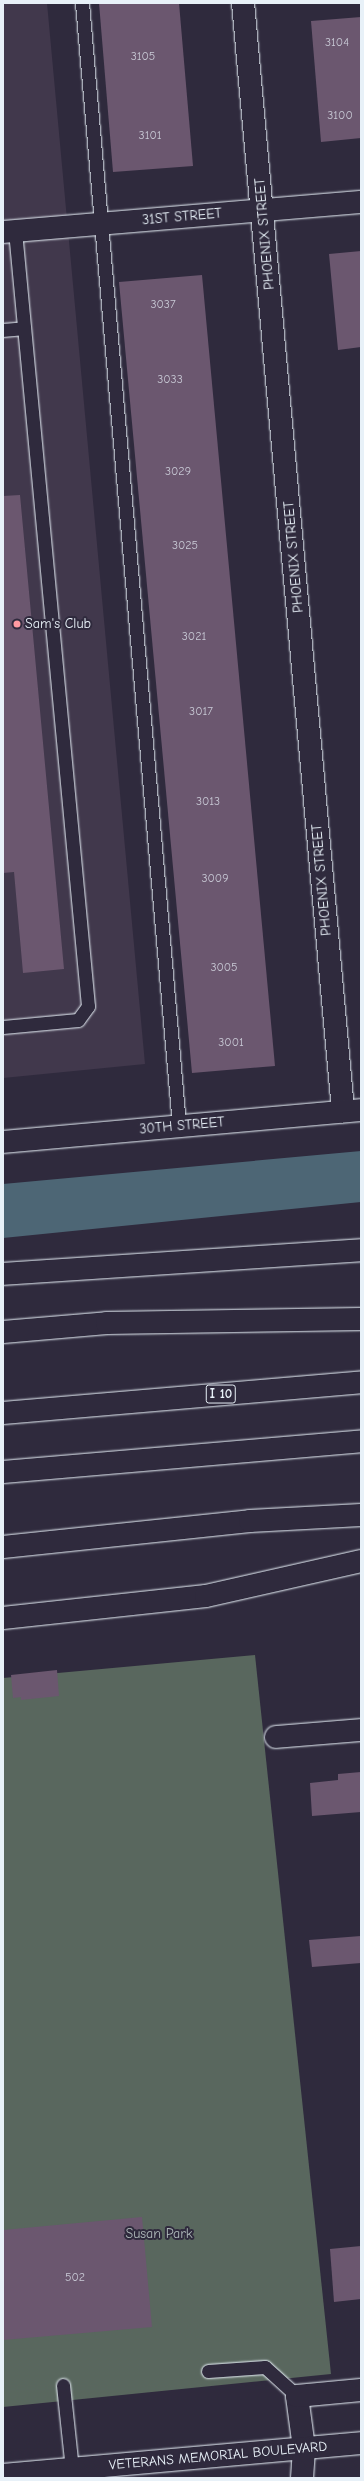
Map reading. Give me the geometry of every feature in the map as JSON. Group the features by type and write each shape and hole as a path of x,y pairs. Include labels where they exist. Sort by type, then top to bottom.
{"main road":[{"name":"PHOENIX STREET","path":"243,3 352,1110"},
{"name":"31ST STREET","path":"9,231 361,202"},
{"name":"30TH STREET","path":"3,1142 352,1110"},
{"path":"3,1274 361,1250"},
{"path":"3,1332 107,1323 361,1319"},
{"name":"I 10","path":"3,1413 361,1382"},
{"path":"3,1472 361,1441"},
{"path":"3,1547 90,1540 250,1521 361,1515"},
{"path":"3,1618 206,1596 361,1561"},
{"path":"276,1738 361,1730"},
{"path":"302,2478 304,2448 297,2396 361,2390"},
{"name":"VETERANS MEMORIAL BOULEVARD","path":"3,2475 361,2443"}],"lane":[{"path":"82,3 104,223 180,1126"},
{"path":"3,1027 78,1020 88,1006 24,328 9,231"},
{"path":"3,330 24,328"},
{"path":"208,2371 265,2367 297,2396"},
{"path":"63,2385 72,2469"}],"shaded area":[{"path":"3,3 47,3 145,1064 3,1078"}],"green space":[{"name":"Susan Park","path":"255,1655 331,2374 3,2407 3,1678"}],"water":[{"path":"361,1151 361,1202 3,1238 3,1184"}],"building":[{"path":"99,3 179,3 193,166 113,172"},
{"path":"361,17 361,138 321,142 311,21"},
{"path":"361,251 361,347 338,350 329,254"},
{"path":"202,275 275,1066 192,1073 119,282"},
{"name":"Sam's Club","path":"20,495 64,969 23,973 14,872 3,873 3,496"},
{"path":"57,1670 59,1696 21,1700 21,1697 13,1698 11,1675"},
{"path":"361,1772 361,1812 312,1816 310,1783 338,1780 338,1774"},
{"path":"361,1936 361,1963 312,1967 309,1940"},
{"path":"142,2217 152,2327 3,2340 3,2230"},
{"path":"361,2246 361,2299 334,2302 330,2249"}],"place":[{"name":"Sam's Club","path":"17,624"}]}
